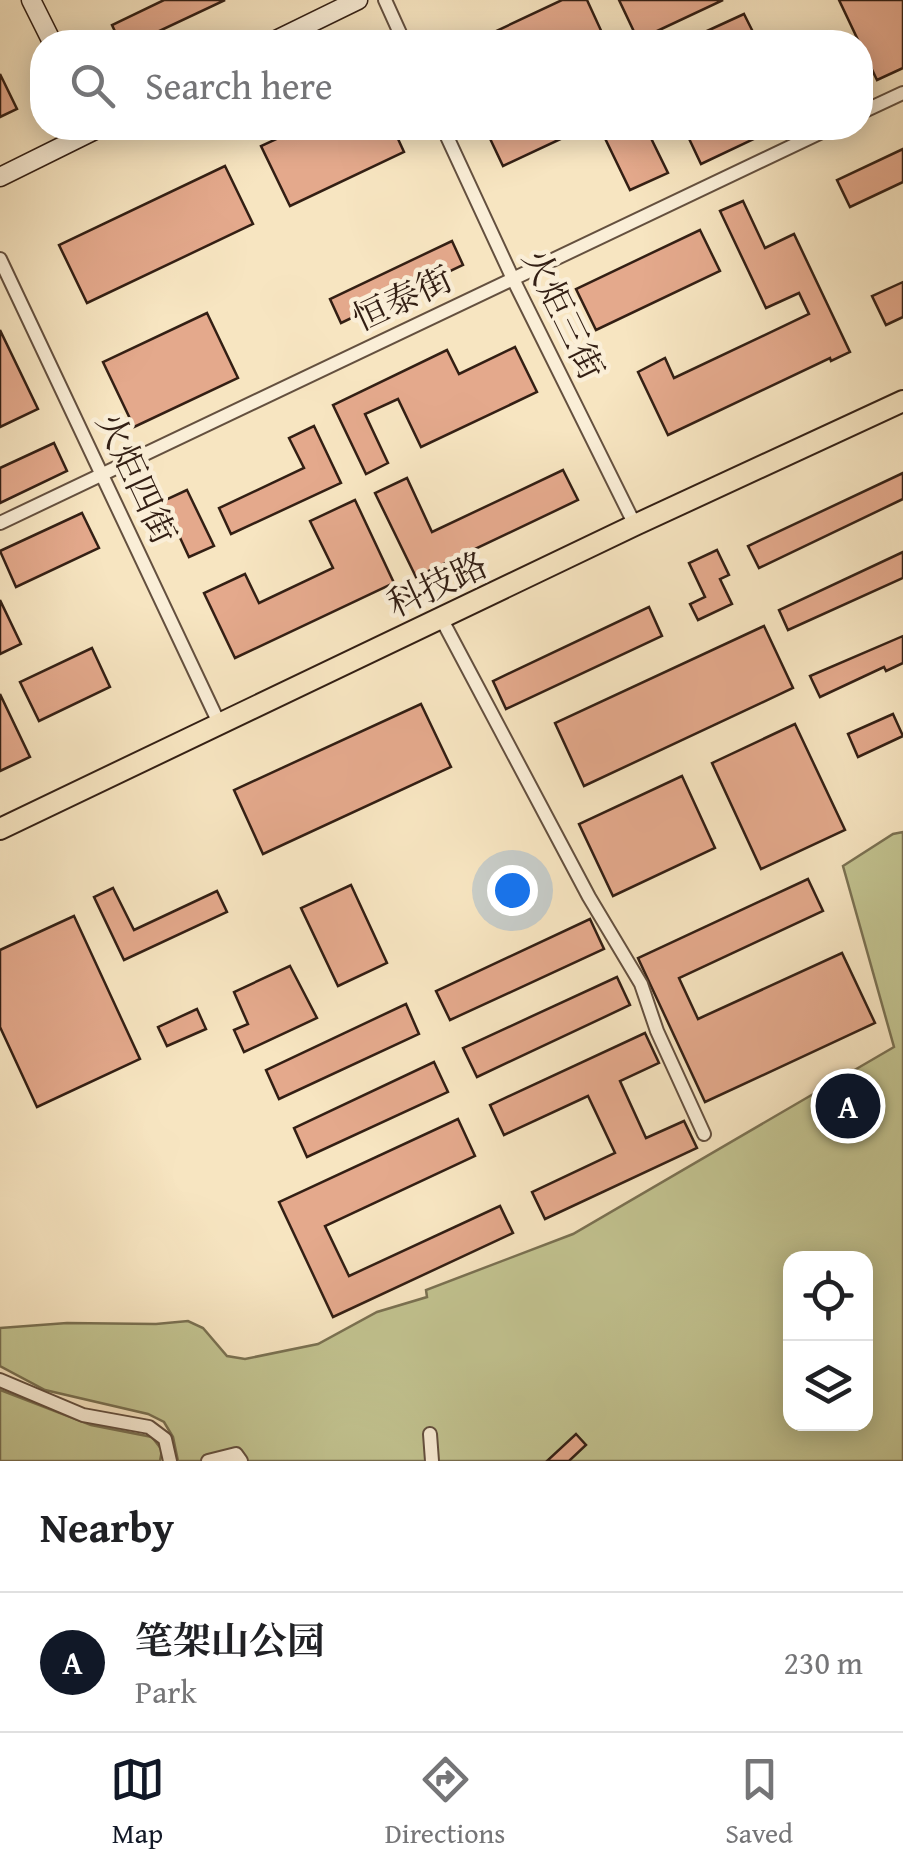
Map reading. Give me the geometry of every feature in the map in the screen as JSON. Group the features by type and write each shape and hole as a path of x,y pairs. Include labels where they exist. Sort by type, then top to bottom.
{"main road":[{"path":"31,0 46,30"},
{"path":"297,30 358,0"},
{"path":"0,176 71,140"},
{"name":"科技路","path":"0,829 903,401"}],"street":[{"path":"384,0 398,30"},
{"path":"873,107 903,92"},
{"name":"火炬三街","path":"449,140 635,525"},
{"name":"恒泰街","path":"0,523 805,140"},
{"name":"火炬四街","path":"0,259 218,723"},
{"path":"441,618 589,898 641,984 656,1032 704,1134"},
{"path":"0,1380 83,1415 149,1426 165,1439 170,1461"},
{"path":"430,1434 432,1461"},
{"path":"208,1461 236,1454 241,1461"}],"green space":[{"path":"903,832 903,1461 178,1461 173,1437 164,1422 148,1414 45,1390 0,1366 0,1328 67,1323 188,1321 203,1328 227,1356 245,1359 318,1344 377,1312 427,1297 426,1290 573,1234 894,1047 843,866 893,834"},
{"path":"0,1390 91,1425 152,1437 162,1450 160,1461 0,1461"}],"building":[{"path":"164,0 225,0 161,30 114,30 112,25"},
{"path":"562,0 587,0 601,30 498,30"},
{"path":"619,0 723,0 659,30 633,30"},
{"path":"839,0 903,0 903,68 877,80 873,72 873,30 853,30"},
{"path":"744,14 752,30 709,30"},
{"path":"0,74 17,109 0,117"},
{"path":"274,140 398,140 404,152 290,206 261,146"},
{"path":"491,140 558,140 503,166"},
{"path":"606,140 652,140 668,173 630,190"},
{"path":"690,140 752,140 701,164"},
{"path":"903,149 903,182 850,207 837,180"},
{"path":"225,166 253,224 87,303 59,245"},
{"path":"743,201 765,248 794,234 850,352 668,435 638,372 665,358 674,378 809,314 799,293 766,308 720,211"},
{"path":"700,230 720,271 596,330 576,289"},
{"path":"452,241 463,265 341,323 330,299"},
{"path":"903,282 903,317 886,325 872,296"},
{"path":"207,313 238,378 134,427 103,362"},
{"path":"0,330 38,409 0,427"},
{"path":"515,347 537,392 421,447 398,399 365,414 388,463 366,474 333,405 447,350 459,374"},
{"path":"314,426 341,483 231,534 219,508 304,468 289,438"},
{"path":"54,443 67,471 0,503 0,468"},
{"path":"563,470 578,500 416,577 375,493 407,478 432,532"},
{"path":"903,473 903,499 759,568 748,546"},
{"path":"187,490 214,546 189,557 163,501"},
{"path":"355,500 394,583 235,658 204,593 245,574 259,603 333,568 310,521"},
{"path":"82,513 99,548 16,587 0,551"},
{"path":"717,550 729,575 720,579 732,604 698,620 690,604 705,597 689,563"},
{"path":"903,552 903,578 788,630 779,610"},
{"path":"0,600 21,644 0,654"},
{"path":"649,607 662,636 506,709 493,681"},
{"path":"764,626 793,688 584,786 555,723"},
{"path":"903,636 903,663 886,671 884,667 820,697 810,676"},
{"path":"92,648 110,687 39,721 20,682"},
{"path":"0,694 30,757 0,771"},
{"path":"421,704 451,767 263,854 234,790"},
{"path":"893,714 903,736 858,757 848,734"},
{"path":"795,724 845,830 761,869 712,763"},
{"path":"682,776 715,848 613,896 579,824"},
{"path":"808,879 823,911 679,978 698,1019 842,953 875,1023 705,1102 638,958"},
{"path":"351,885 387,963 338,986 301,908"},
{"path":"113,888 134,930 217,891 227,912 124,960 94,897"},
{"path":"74,916 140,1059 37,1107 0,1027 0,950"},
{"path":"590,919 604,949 450,1020 436,991"},
{"path":"290,966 317,1018 244,1052 234,1030 248,1024 234,992"},
{"path":"617,977 630,1005 477,1077 463,1048"},
{"path":"406,1004 419,1034 279,1099 266,1070"},
{"path":"197,1009 206,1029 167,1046 158,1027"},
{"path":"645,1033 659,1063 620,1081 646,1138 684,1121 697,1148 545,1219 532,1192 615,1153 588,1096 504,1135 490,1105"},
{"path":"434,1062 448,1092 307,1157 294,1128"},
{"path":"458,1119 475,1156 325,1226 349,1276 500,1206 513,1233 333,1317 279,1202"},
{"path":"576,1434 586,1445 569,1461 547,1461"}],"place":[{"name":"笔架山公园","path":"848,1106"}]}
